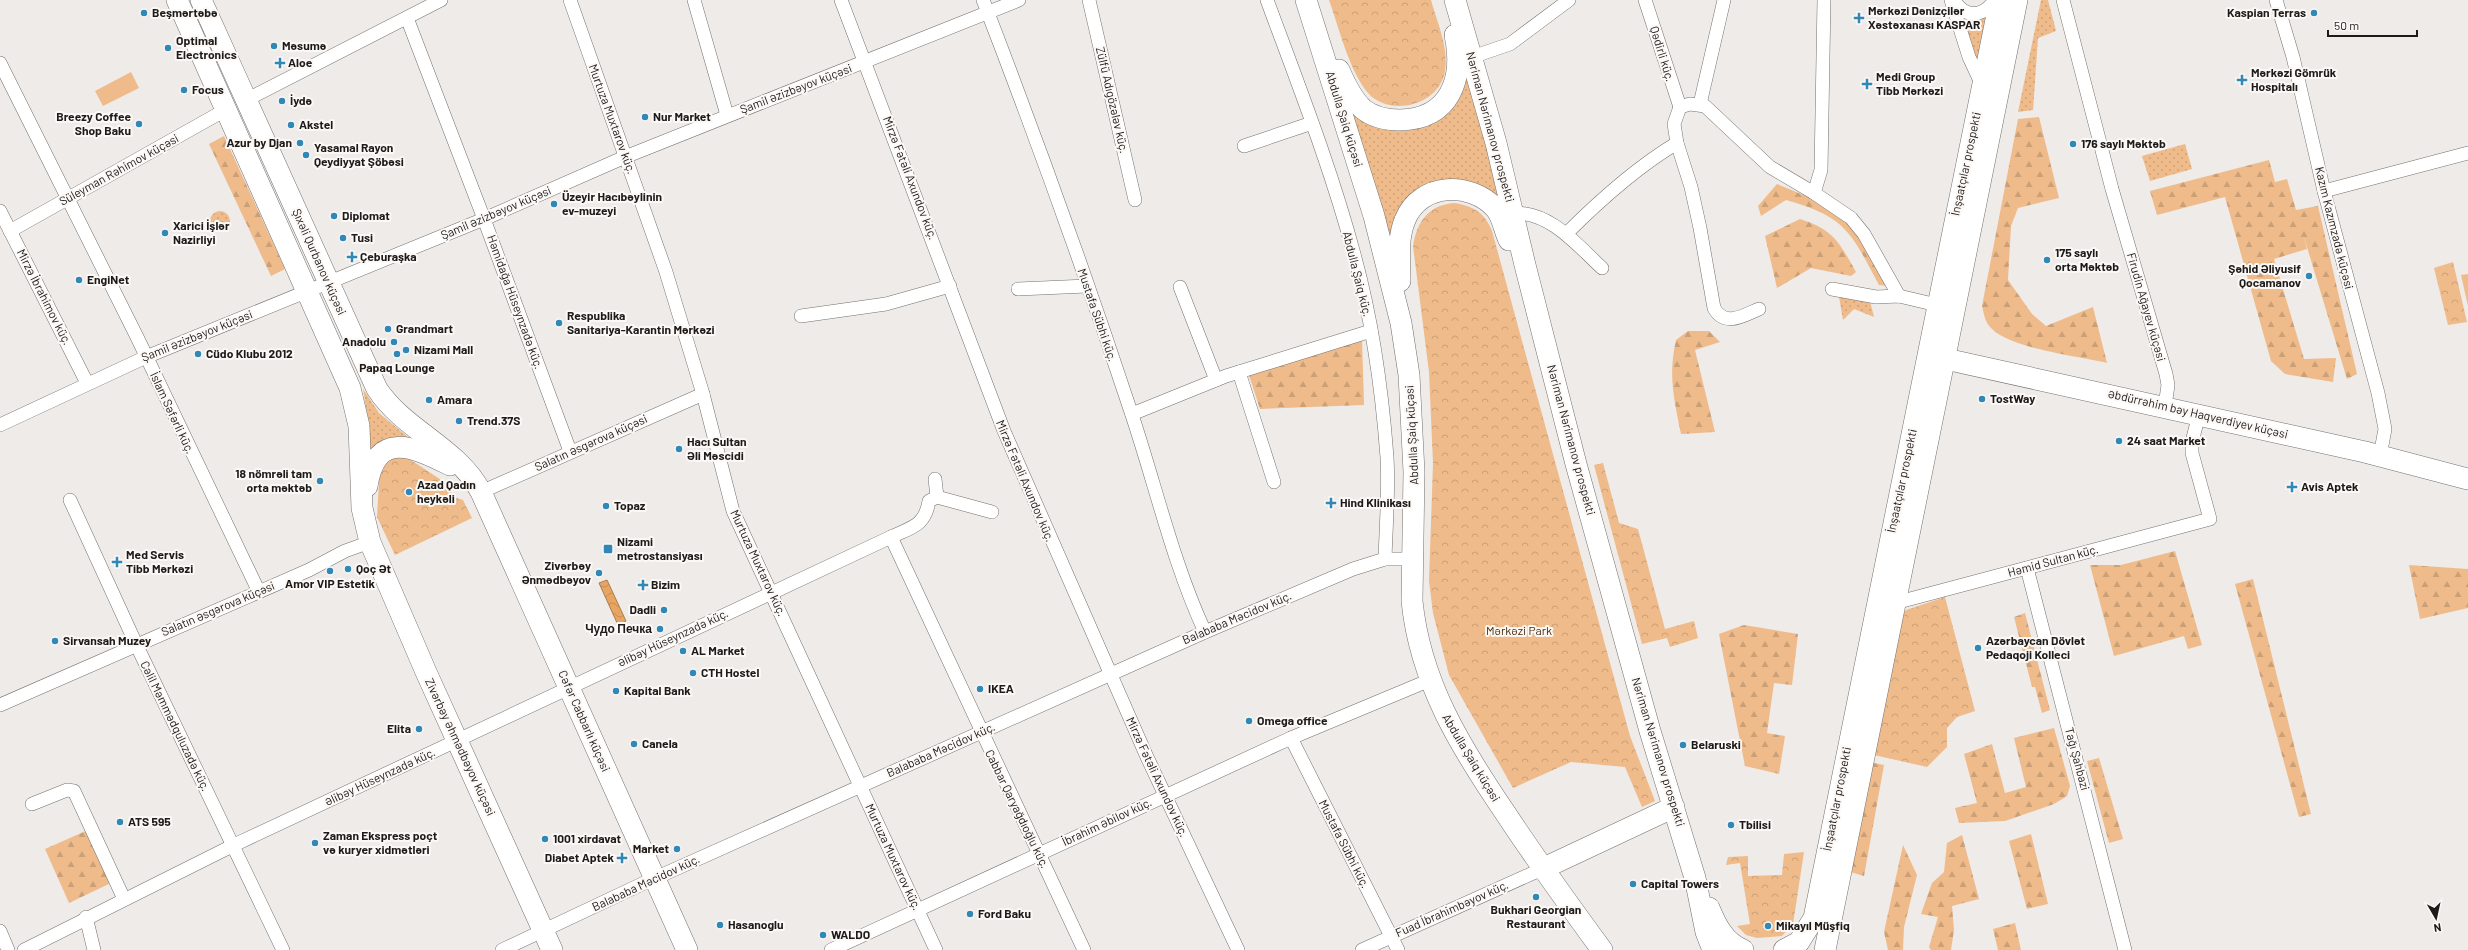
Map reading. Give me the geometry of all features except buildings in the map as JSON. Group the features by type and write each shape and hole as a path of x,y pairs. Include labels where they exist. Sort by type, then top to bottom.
{"main road":[{"name":"Şıxəli Qurbanov küçəsi","path":"177,0 227,109 354,399 360,439 360,483 364,519"},
{"name":"Şıxəli Qurbanov küçəsi","path":"201,0 368,371 386,403 401,418 443,449 470,475 481,492"},
{"path":"1308,3 1347,88 1357,103 1364,110 1376,116 1392,120 1410,120 1428,114 1441,105 1452,91 1458,76 1459,57 1448,0"},
{"name":"Nəriman Nərimanov prospekti","path":"1455,0 1472,57 1513,213 1524,266 1632,666 1696,878"},
{"name":"İnşaatçılar prospekti","path":"1825,950 1895,603 1936,357 1937,305 2000,0"},
{"name":"İnşaatçılar prospekti","path":"1784,950 1799,942 1814,918 1936,357 1952,326 2017,0"},
{"name":"Abdulla Şaiq küçəsi","path":"1308,3 1374,216 1401,323 1413,427 1414,472 1412,559 1414,620 1430,680 1445,716 1472,764 1542,869 1602,950"},
{"path":"1401,323 1399,250 1401,231 1411,209 1430,194 1446,189 1460,189 1474,193 1487,200 1497,210 1508,238 1524,266"},
{"path":"1952,326 1937,305 1959,292"},
{"name":"Əbdürrəhim bəy Haqverdiyev küçəsi","path":"1936,357 2165,406 2380,456 2468,479"},
{"path":"364,519 370,472 376,457 386,449 393,447 412,448 470,475"},
{"name":"Cəfər Cabbarlı küçəsi","path":"481,492 687,950"},
{"name":"Zivərbəy Əhmədbəyov küçəsi","path":"364,519 370,542 457,741 552,950"},
{"path":"1542,869 1674,807"},
{"path":"1696,878 1706,932 1713,950"},
{"path":"1696,878 1719,930 1730,942 1743,950"}],"street":[{"path":"246,100 441,0"},
{"name":"Murtuza Muxtarov küç.","path":"570,0 666,272 703,394 733,511 936,950"},
{"path":"694,0 726,115"},
{"name":"Mirzə Fətəli Axundov küç.","path":"841,0 866,62 993,405 1110,674 1165,796 1238,950"},
{"name":"Şamil Əzizbəyov küçəsi","path":"0,425 87,383 146,357 484,219 625,157 726,115 866,62 985,6 1019,0"},
{"name":"Zülfü Adıgözələv küç.","path":"1089,0 1135,200"},
{"name":"Abdulla Şaiq küç.","path":"1267,0 1312,123 1355,255 1371,331 1387,456 1385,560"},
{"path":"1472,57 1510,44 1569,0"},
{"name":"Qədirli küç.","path":"1645,0 1680,107"},
{"path":"1700,104 1724,0"},
{"path":"1814,193 1821,170 1824,0"},
{"path":"1952,0 1960,9 1967,13 1975,14 1983,12 1995,0"},
{"path":"1952,0 1971,62 1982,85"},
{"name":"Firudin Ağayev küçəsi","path":"2063,0 2112,189 2166,374 2168,385 2165,406"},
{"name":"Kazım Kazımzadə küçəsi","path":"2276,0 2293,57 2324,191 2382,411 2385,429 2380,456"},
{"name":"Mustafa Sübhi küç.","path":"985,6 1088,286 1132,414 1187,589 1205,632"},
{"name":"Həmidağa Hüseynzadə küç.","path":"407,18 484,219 570,451"},
{"name":"İslam Səfərli küç.","path":"0,63 69,198 259,592"},
{"path":"1759,309 1733,320 1718,315 1714,308 1700,228 1677,143 1674,124 1680,107 1690,104 1700,104 1712,111 1770,167 1814,193 1855,223 1868,240 1899,296"},
{"name":"Süleyman Rəhimov küçəsi","path":"10,231 227,109"},
{"path":"1244,146 1312,123"},
{"path":"1566,234 1588,212 1663,151 1677,143"},
{"path":"2324,191 2468,153"},
{"name":"Mirzə İbrahimov küç.","path":"0,211 87,383"},
{"path":"1513,213 1528,213 1539,216 1566,234 1602,268"},
{"path":"802,316 886,304 950,286"},
{"path":"1018,289 1088,286"},
{"path":"1180,287 1216,380"},
{"path":"1832,289 1876,297 1899,296 1937,305"},
{"path":"1132,414 1239,372 1371,331"},
{"path":"1239,372 1274,482"},
{"name":"Salatın Əsgərova küçəsi","path":"481,492 570,451 703,394"},
{"name":"Həmid Sultan küç.","path":"1895,603 2210,519 2192,453 2192,442 2199,414"},
{"path":"935,479 937,497 992,512"},
{"name":"Əlibəy Hüseynzadə küç.","path":"24,950 86,917 234,845 569,687 891,538 921,522 926,517 929,501 937,497"},
{"name":"Cəlil Məmmədquluzadə küç.","path":"70,500 136,644 234,845 283,950"},
{"name":"Cabbar Qaryağdıoğlu küç.","path":"891,538 980,732 1084,950"},
{"name":"Salatın Əsgərova küçəsi","path":"0,705 136,644 259,592 345,551 370,542"},
{"name":"Balababa Məcidov küç.","path":"502,950 860,786 1205,632 1353,570 1385,560 1412,559"},
{"name":"Tağı Şahbazi","path":"2027,568 2125,950"},
{"name":"İbrahim Əbilov küç.","path":"831,950 1291,738 1430,680"},
{"name":"Mustafa Sübhi küç.","path":"1291,738 1398,950"},
{"path":"32,804 67,790 74,791 124,899"},
{"name":"Fuad İbrahimbəyov küç.","path":"1362,950 1542,869"},
{"path":"86,917 94,950"},
{"path":"0,931 8,950"}],"green space":[{"path":"1329,0 1431,0 1442,35 1446,62 1441,83 1434,92 1413,104 1401,106 1389,105 1377,101 1368,93 1355,73"},
{"path":"2041,0 2048,0 2056,31 2038,38 2033,110 2018,112"},
{"path":"1987,16 1978,62 1974,61 1962,20 1975,22"},
{"path":"1468,67 1504,204 1486,188 1474,182 1450,180 1391,240 1349,105 1376,125 1388,129 1401,131 1414,130 1427,126 1439,120 1449,112 1457,102 1464,88"},
{"path":"131,72 139,88 103,106 95,91"},
{"path":"2039,117 2059,198 2018,208 2011,226 2008,280 2032,314 2046,326 2093,307 2107,363 2046,351 2015,342 1992,329 1986,321 1984,315 1982,306 2018,119"},
{"path":"224,136 285,269 271,276 209,144"},
{"path":"2185,144 2192,169 2150,181 2142,156"},
{"path":"2269,160 2275,182 2287,179 2296,210 2318,206 2357,374 2347,379 2303,234 2307,249 2274,259 2304,359 2336,358 2333,382 2285,374 2271,361 2225,197 2157,215 2150,191"},
{"path":"1777,184 1828,205 1852,225 1888,286 1879,285 1861,252 1845,229 1822,213 1786,200 1761,216 1758,206"},
{"name":"Mərkəzi Park","path":"1454,203 1473,208 1478,211 1486,219 1492,231 1630,736 1655,801 1642,807 1625,767 1571,762 1513,788 1449,675 1433,613 1429,581 1433,463 1429,372 1413,246 1421,222 1426,216 1438,207 1445,204"},
{"path":"220,211 227,214 230,221 227,228 220,231 213,228 210,221 213,214"},
{"path":"1800,219 1821,228 1834,238 1840,245 1856,272 1851,276 1811,268 1777,288 1765,236"},
{"path":"2453,262 2467,322 2448,325 2434,268"},
{"path":"2468,274 2468,306 2461,275"},
{"path":"1853,296 1870,301 1874,317 1854,309 1843,320 1839,297"},
{"path":"1688,331 1709,331 1720,342 1695,350 1715,432 1681,434 1674,398 1672,365 1676,340"},
{"path":"1362,340 1364,405 1260,409 1248,372"},
{"path":"363,389 379,413 415,443 393,438 387,439 372,451 367,459 370,433"},
{"path":"403,455 446,483 454,497 463,500 472,518 395,555 377,517 380,466 383,460"},
{"path":"1603,463 1619,523 1638,529 1665,629 1694,621 1698,638 1670,647 1667,638 1642,644 1594,465"},
{"path":"2175,551 2202,645 2188,649 2184,636 2114,656 2090,565 2121,565"},
{"path":"2409,565 2468,569 2468,608 2420,619"},
{"path":"2253,579 2311,814 2299,817 2235,584"},
{"path":"1945,597 1975,711 1957,717 1947,728 1947,747 1927,767 1874,755 1900,618 1906,610"},
{"path":"2025,613 2050,710 2042,713 2035,687 2032,687 2014,617"},
{"path":"1744,625 1798,634 1792,685 1774,683 1767,733 1785,736 1779,774 1745,766 1719,634"},
{"path":"2054,728 2070,786 2067,796 2054,804 2005,821 1959,823 1955,808 1977,803 1964,754 1992,744 2005,793 2026,787 2014,738"},
{"path":"2099,758 2123,839 2109,843 2087,761"},
{"path":"1870,762 1884,765 1864,876 1847,871"},
{"path":"88,830 113,882 69,903 45,849"},
{"path":"2031,834 2048,904 2027,909 2009,841"},
{"path":"1962,835 1979,899 1952,906 1954,930 1951,950 1931,950 1929,947 1938,917 1921,914 1932,883 1944,872 1947,843"},
{"path":"1903,845 1917,875 1904,927 1903,950 1888,950 1884,932"},
{"path":"1804,852 1793,924 1782,936 1757,938 1746,935 1737,926 1750,924 1740,863 1726,865 1728,857 1748,856 1748,876 1782,875 1784,854"},
{"path":"2015,923 2021,950 1998,950 1993,929"}],"water":[{"path":"607,580 626,621 618,625 599,583"}],"place":[{"name":"Beşmərtəbə","path":"144,13"},
{"name":"Kaspian Terras","path":"2314,13"},
{"name":"Mərkəzi Dənizçilər Xəstəxanası KASPAR","path":"1859,18"},
{"name":"Məsumə","path":"274,46"},
{"name":"Optimal Electronics","path":"168,48"},
{"name":"Aloe","path":"280,63"},
{"name":"Mərkəzi Gömrük Hospitalı","path":"2242,80"},
{"name":"Medi Group Tibb Mərkəzi","path":"1867,84"},
{"name":"Focus","path":"184,90"},
{"name":"İydə","path":"282,101"},
{"name":"Nur Market","path":"645,117"},
{"name":"Breezy Coffee Shop Baku","path":"139,124"},
{"name":"Akstel","path":"291,125"},
{"name":"Azur by Djan","path":"300,143"},
{"name":"176 saylı Məktəb","path":"2073,144"},
{"name":"Yasamal Rayon Qeydiyyat Şöbəsi","path":"306,155"},
{"name":"Üzeyir Hacıbəylinin ev-muzeyi","path":"554,204"},
{"name":"Diplomat","path":"334,216"},
{"name":"Xarici İşlər Nazirliyi","path":"165,233"},
{"name":"Tusi","path":"343,238"},
{"name":"Çeburaşka","path":"352,257"},
{"name":"175 saylı orta Məktəb","path":"2047,260"},
{"name":"Şəhid Əliyusif Qocamanov","path":"2309,276"},
{"name":"EngiNet","path":"79,280"},
{"name":"Respublika Sanitariya-Karantin Mərkəzi","path":"559,323"},
{"name":"Grandmart","path":"388,329"},
{"name":"Anadolu","path":"394,342"},
{"name":"Nizami Mall","path":"406,350"},
{"name":"Cüdo Klubu 2012","path":"198,354"},
{"name":"Papaq Lounge","path":"397,354"},
{"name":"TostWay","path":"1982,399"},
{"name":"Amara","path":"429,400"},
{"name":"Trend.37S","path":"459,421"},
{"name":"24 saat Market","path":"2119,441"},
{"name":"Hacı Sultan Əli Məscidi","path":"679,449"},
{"name":"18 nömrəli tam orta məktəb","path":"320,481"},
{"name":"Avis Aptek","path":"2292,487"},
{"name":"Azad Qadın heykəli","path":"409,492"},
{"name":"Hind Klinikası","path":"1331,503"},
{"name":"Topaz","path":"606,506"},
{"name":"Nizami metrostansiyası","path":"608,549"},
{"name":"Med Servis Tibb Mərkəzi","path":"117,562"},
{"name":"Qoç Ət","path":"348,569"},
{"name":"Amor VIP Estetik","path":"330,571"},
{"name":"Zivərbəy Ənmədbəyov","path":"599,573"},
{"name":"Bizim","path":"643,585"},
{"name":"Dadli","path":"664,610"},
{"name":"Чудо Печка","path":"660,629"},
{"name":"Sirvansah Muzey","path":"55,641"},
{"name":"Azərbaycan Dövlət Pedaqoji Kolleci","path":"1978,648"},
{"name":"AL Market","path":"683,651"},
{"name":"CTH Hostel","path":"693,673"},
{"name":"IKEA","path":"980,689"},
{"name":"Kapital Bank","path":"616,691"},
{"name":"Omega office","path":"1249,721"},
{"name":"Elita","path":"419,729"},
{"name":"Canela","path":"634,744"},
{"name":"Belaruski","path":"1683,745"},
{"name":"ATS 595","path":"120,822"},
{"name":"Tbilisi","path":"1731,825"},
{"name":"1001 xirdavat","path":"545,839"},
{"name":"Zaman Ekspress poçt və kuryer xidmətləri","path":"315,843"},
{"name":"Market","path":"677,849"},
{"name":"Diabet Aptek","path":"622,858"},
{"name":"Capital Towers","path":"1633,884"},
{"name":"Bukhari Georgian Restaurant","path":"1536,897"},
{"name":"Ford Baku","path":"970,914"},
{"name":"Hasanoglu","path":"720,925"},
{"name":"Mikayıl Müşfiq","path":"1768,926"},
{"name":"WALDO","path":"823,935"}]}
